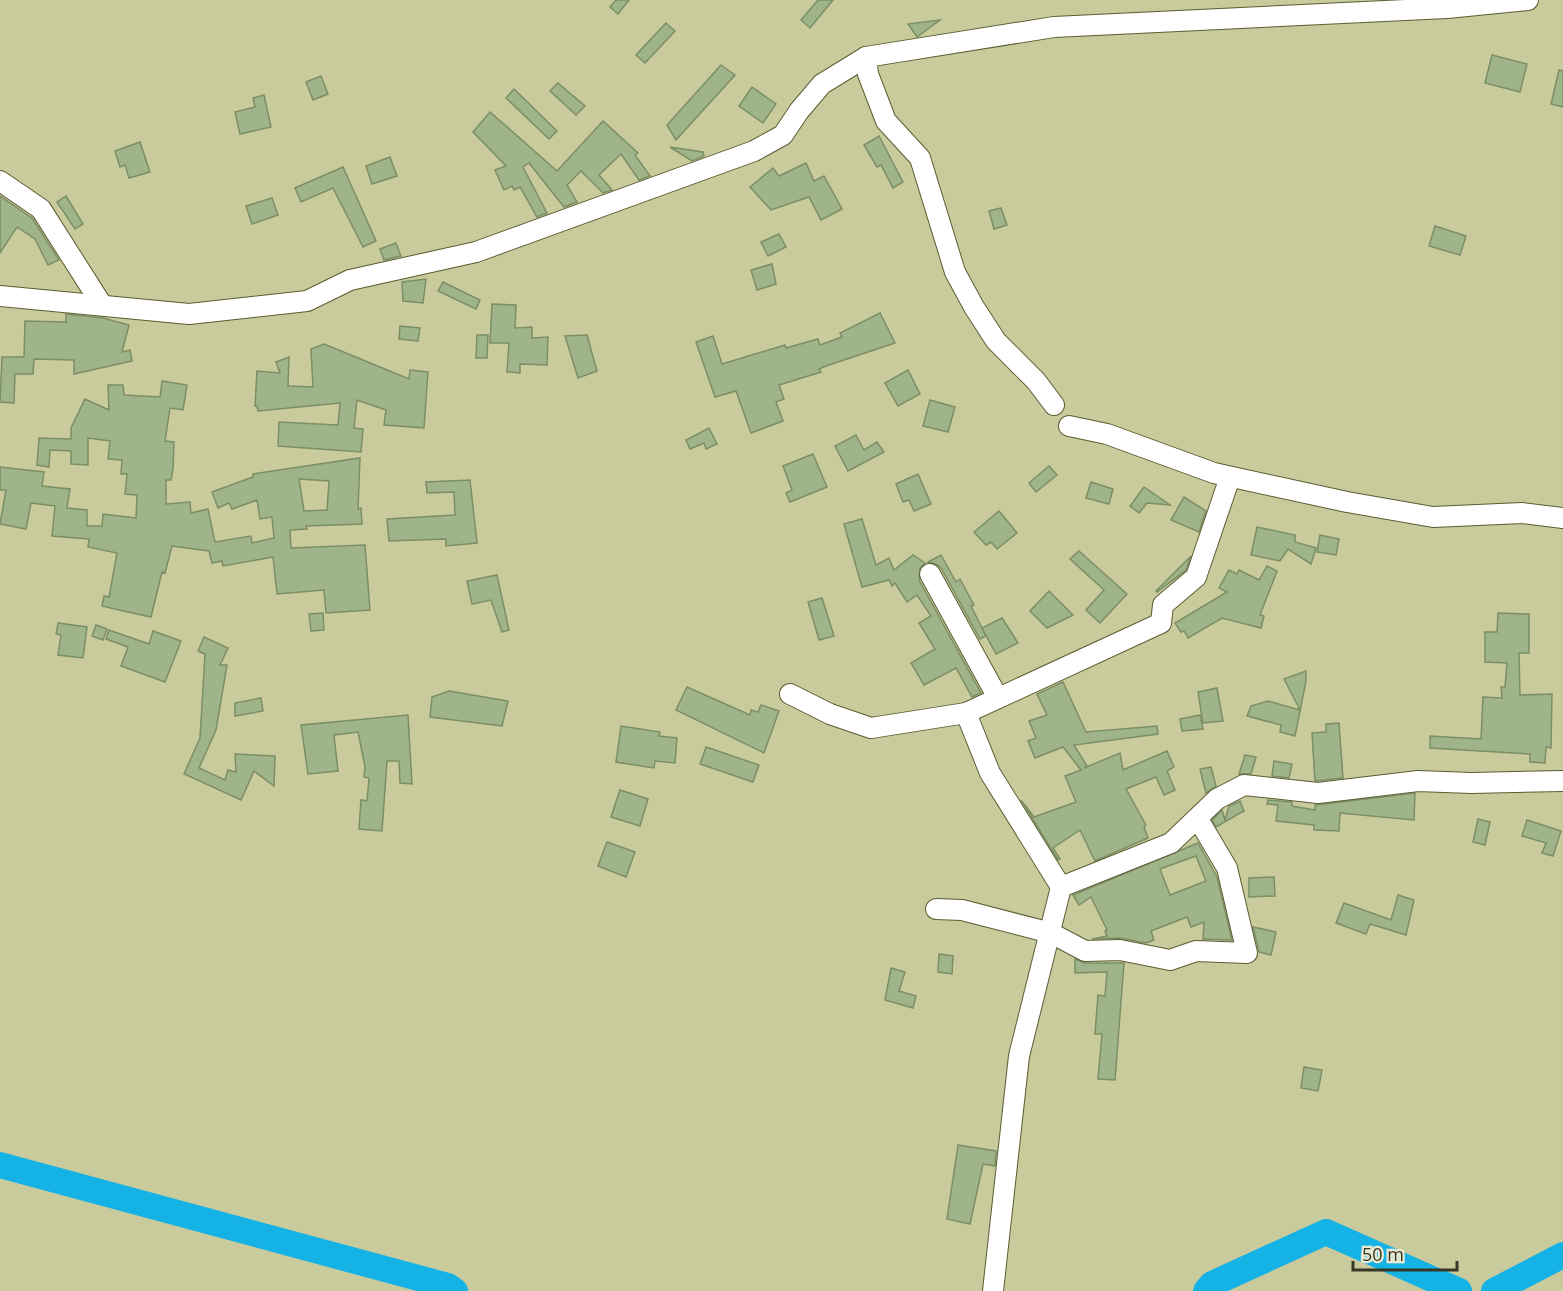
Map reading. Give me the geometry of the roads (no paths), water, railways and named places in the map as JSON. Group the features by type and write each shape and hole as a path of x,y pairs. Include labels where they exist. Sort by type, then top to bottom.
{"street":[{"path":"0,296 189,314 307,301 350,280 476,252 754,151 783,135 799,111 822,84 866,57 1054,27 1447,8 1519,0"},
{"path":"866,57 868,74 886,121 920,158 955,272 996,341 1036,381 1054,405"},
{"path":"0,181 41,210 102,305"},
{"path":"1069,426 1107,434 1230,477 1283,490 1433,517 1522,513 1563,518"},
{"path":"790,693 830,714 871,728 966,713 1161,623 1163,605 1196,577 1230,477"},
{"path":"930,574 998,698"},
{"path":"966,713 990,773 1060,887 1051,933 1019,1056 993,1291"},
{"path":"1060,887 1171,843 1217,799 1244,785 1318,793 1418,781 1482,783 1563,781"},
{"path":"936,909 962,910 1051,933 1085,951 1120,950 1170,960 1196,951 1247,953 1227,868 1198,819"}],"waterway":[{"path":"0,1165 448,1286 455,1291"},
{"path":"1206,1291 1212,1284 1326,1232 1459,1291"},
{"path":"1494,1291 1563,1255"}]}
